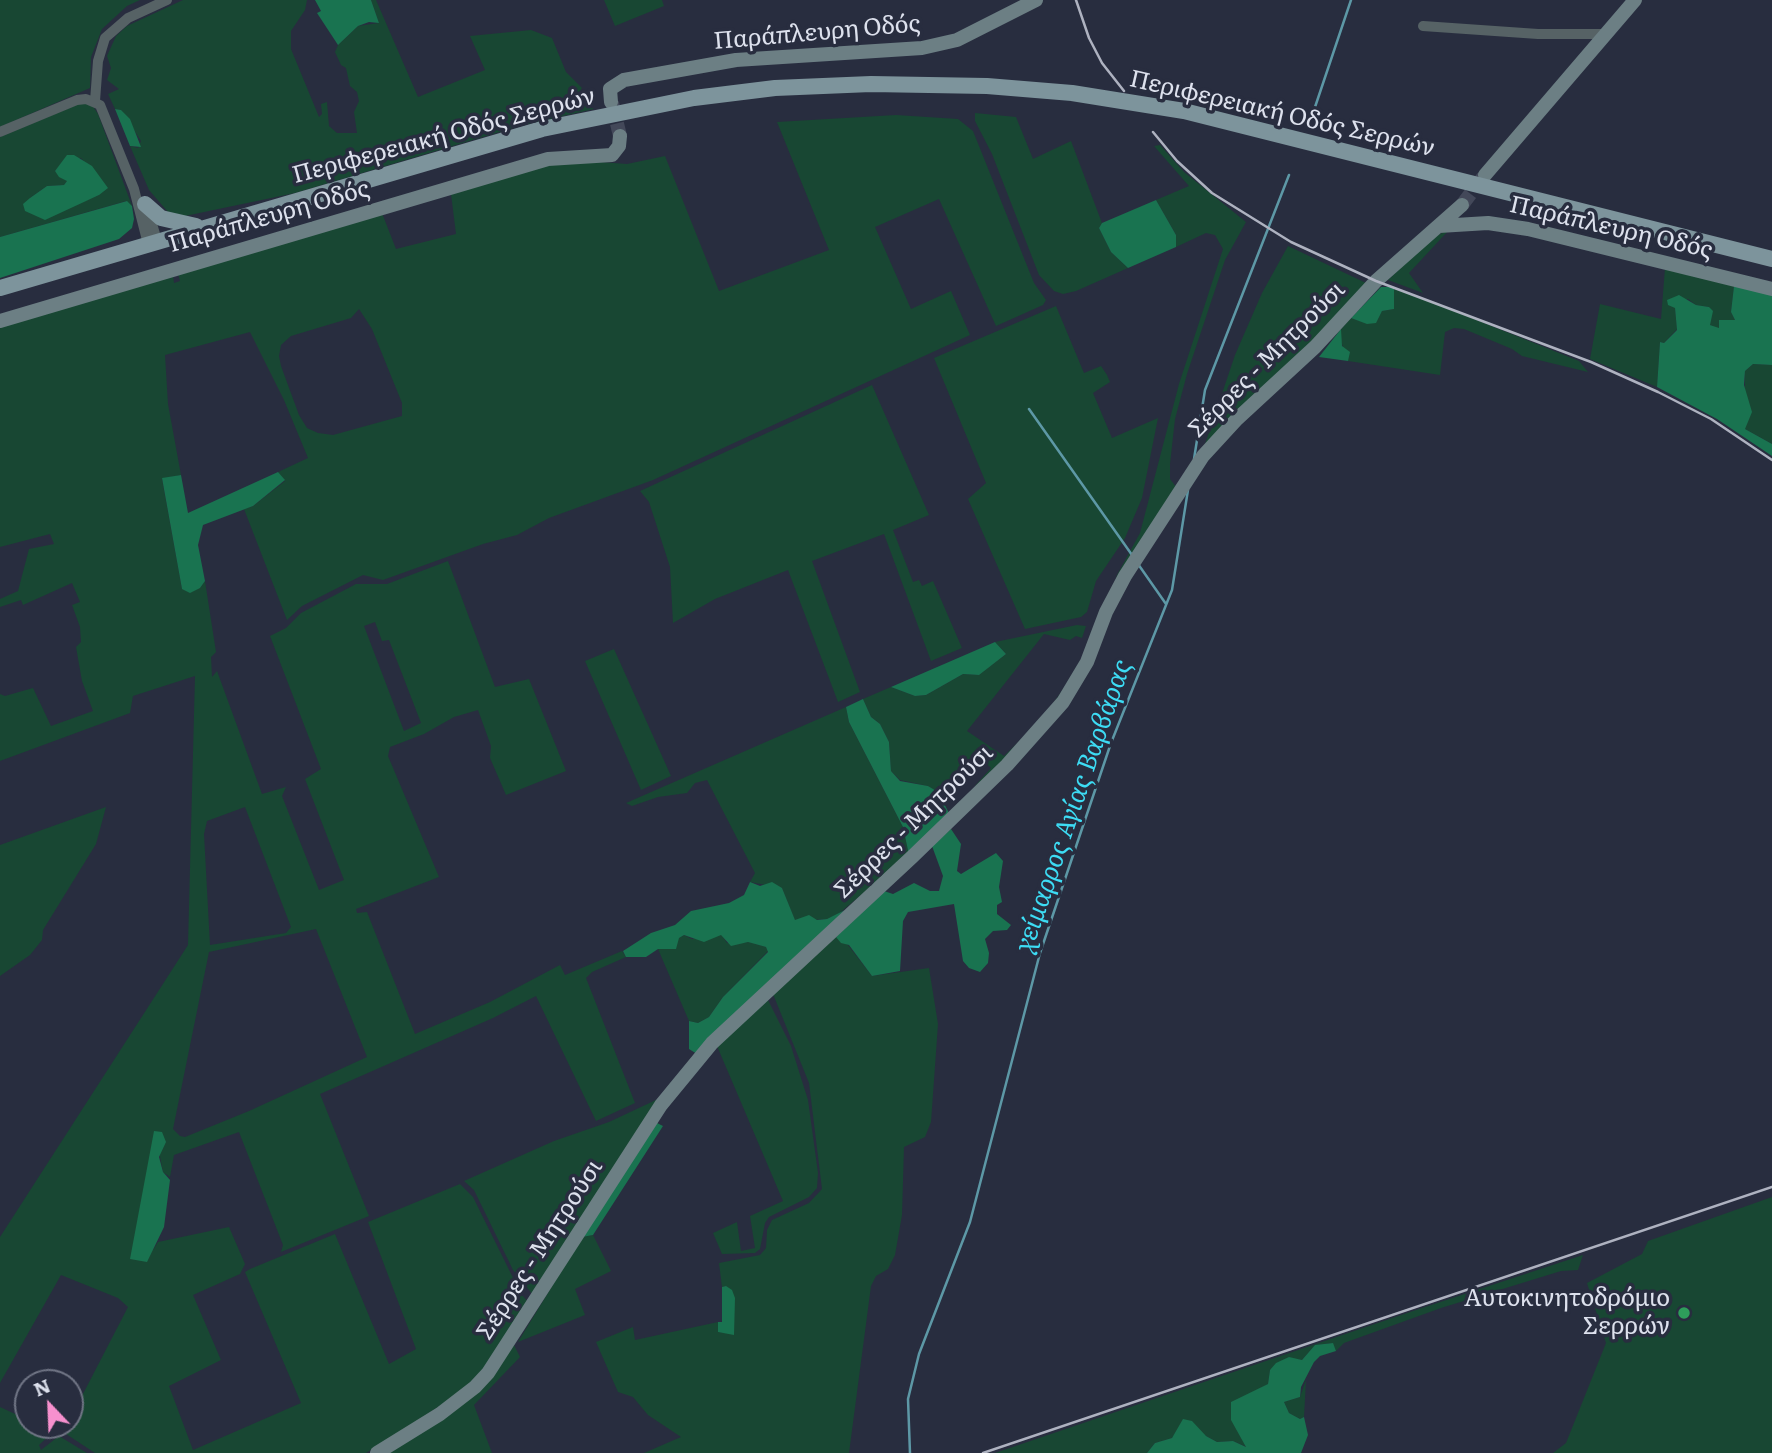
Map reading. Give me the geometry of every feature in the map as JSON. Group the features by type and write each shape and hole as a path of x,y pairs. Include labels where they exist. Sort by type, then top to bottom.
{"main road":[{"name":"Περιφερειακή Οδός Σερρών","path":"0,288 541,129 694,98 775,88 857,84 987,86 1072,93 1184,111 1772,259"},
{"path":"145,204 170,221 209,226"}],"street":[{"path":"95,102 98,61 106,38 128,18 167,0"},
{"name":"Παράπλευρη Οδός","path":"611,102 610,89 624,79 736,60 922,48 957,40 1036,0"},
{"path":"1485,175 1635,0"},
{"path":"1423,26 1538,34 1604,34"},
{"path":"0,132 77,100 95,102 103,111 152,242"},
{"name":"Παράπλευρη Οδός","path":"0,321 548,159 612,155 619,146 620,136"},
{"path":"134,189 156,227 152,242"},
{"name":"Σέρρες - Μητρούσι","path":"377,1453 452,1406 488,1373 661,1105 712,1043 912,858 1007,765 1063,702 1087,662 1106,612 1125,576 1203,456 1237,419 1315,347 1377,281 1462,205"},
{"name":"Παράπλευρη Οδός","path":"1439,226 1488,223 1528,229 1772,289"}],"green space":[{"path":"0,0 140,0 127,6 102,29 91,57 90,88 0,127"},
{"path":"183,0 307,0 305,10 291,31 291,49 319,117 322,114 321,104 327,102 329,126 337,133 357,133 354,112 359,101 357,92 350,86 346,68 341,65 335,52 338,45 358,26 379,23 371,0 376,0 418,97 485,70 470,36 531,30 552,38 566,72 582,88 575,99 594,109 523,125 295,193 185,216 168,212 149,190 130,146 138,148 141,141 121,110 115,109 108,94 119,89 107,80 111,68 107,56 116,36 127,26"},
{"path":"315,0 371,0 379,23 369,22 358,26 338,45 317,13 321,11"},
{"path":"604,0 662,0 664,6 615,26"},
{"path":"81,103 92,105 98,114 132,206 126,201 0,237 0,137","holes":["81,158 99,195 79,203 30,198 47,186 64,185 68,180 55,171 64,162"]},
{"path":"115,109 121,110 130,119 141,147 130,146"},
{"path":"975,113 1016,117 1033,159 1071,141 1102,223 1099,228 1111,252 1128,268 1076,291 1063,294 1054,291 1039,275 992,154 975,121"},
{"path":"896,115 958,119 973,131 1034,283 1046,300 1043,305 996,326 939,199 875,227 911,309 951,291 970,335 653,480 549,518 517,535 483,544 383,580 363,575 302,606 287,620 244,509 253,506 285,481 278,472 308,458 284,400 250,332 165,355 168,404 181,475 162,479 182,589 200,588 205,581 216,652 211,657 212,677 217,671 262,794 286,787 282,796 319,890 344,880 305,779 321,769 270,636 286,628 301,613 356,584 387,584 448,561 495,687 529,679 566,771 506,795 490,758 491,746 478,710 454,717 424,734 390,747 388,756 439,877 356,909 357,913 367,912 415,1034 490,1002 560,965 565,975 622,951 626,957 592,972 586,978 635,1103 596,1121 536,996 493,1018 320,1094 369,1216 281,1252 283,1245 239,1132 174,1155 170,1177 163,1172 155,1131 153,1250 158,1242 229,1227 245,1264 240,1274 193,1295 221,1360 169,1386 193,1450 301,1403 245,1272 250,1269 335,1234 389,1364 416,1349 368,1222 460,1184 473,1197 521,1294 529,1303 487,1366 468,1388 366,1453 95,1453 74,1439 84,1439 84,1392 128,1307 118,1298 61,1275 0,1383 0,1237 188,945 195,676 133,696 130,713 0,761 0,694 5,696 33,688 51,726 93,711 82,681 76,647 81,642 80,627 72,605 80,602 72,583 23,605 21,600 0,607 0,599 18,591 29,549 54,544 50,534 0,547 0,326 173,276 174,283 180,281 178,274 382,213 396,249 456,234 451,194 556,162 573,160 627,164 665,156 719,291 829,250 777,122","holes":["359,309 372,329 402,403 402,416 333,435 318,433 307,428 299,415 281,366 281,345 291,336 351,318","375,622 382,641 389,640 421,723 404,731 364,626","245,807 291,927 286,933 210,945 204,834 207,821","316,929 367,1057 249,1111 185,1137 180,1136 173,1129 209,952"]},
{"path":"1160,145 1184,172 1246,222 1225,260 1175,419 1170,479 1177,488 1112,592 1117,575 1140,533 1179,384 1223,249 1215,235 1206,233 1176,247 1176,235 1156,200 1189,186 1154,146"},
{"path":"67,155 74,155 92,166 108,188 99,195 45,220 25,211 23,204 30,198 47,186 64,185 67,181 55,171"},
{"path":"1156,200 1176,235 1176,247 1128,268 1111,252 1099,228 1102,223"},
{"path":"127,201 132,206 134,219 132,228 119,239 0,278 0,237"},
{"path":"1449,230 1409,273 1423,293 1388,280 1433,237"},
{"path":"1288,246 1366,283 1302,354 1202,453 1235,355 1262,293"},
{"path":"1665,268 1734,286 1731,312 1735,320 1719,329 1710,325 1709,307 1696,305 1688,299 1675,307 1677,329 1664,343 1660,342 1657,387 1590,359 1600,304 1661,319"},
{"path":"1734,286 1772,295 1772,365 1753,364 1745,371 1744,385 1752,412 1745,429 1772,444 1772,456 1717,419 1657,387 1660,342 1664,343 1677,330 1675,308 1668,305 1667,300 1679,295 1696,305 1709,307 1713,311 1710,325 1719,328 1719,320 1735,320 1731,312"},
{"path":"1381,287 1394,287 1394,309 1382,311 1376,323 1367,324 1351,318"},
{"path":"1394,287 1579,361 1588,372 1522,356 1512,349 1464,329 1454,328 1445,332 1440,375 1348,361 1339,336 1341,329 1351,318 1367,323 1376,322 1382,311 1394,309"},
{"path":"1056,306 1084,373 1101,366 1110,382 1093,393 1112,438 1158,418 1142,498 1125,538 1096,581 1087,612 1081,617 1025,629 968,499 986,483 934,358"},
{"path":"1341,329 1342,346 1350,352 1348,361 1319,357"},
{"path":"1753,364 1772,365 1772,444 1745,429 1745,371"},
{"path":"872,385 929,515 893,530 913,582 919,580 922,586 933,581 962,648 931,661 884,534 812,561 860,692 838,702 788,570 715,599 673,623 670,567 649,502 640,491"},
{"path":"278,472 285,480 253,506 203,525 198,545 205,581 200,588 190,593 182,589 162,478 181,475 188,513"},
{"path":"1077,625 1086,626 1082,638 1076,636 1070,640 1044,634 967,731 1004,756 1041,720 1062,691 1087,650 1091,627 1086,658 1070,687 1041,724 977,788 975,786 991,768 975,753 938,793 928,786 900,780 891,771 889,742 880,724 871,717 863,699 891,687 915,696 926,695 963,674 979,675 1006,654 995,642"},
{"path":"995,642 1006,654 979,675 963,674 926,695 915,696 891,687"},
{"path":"614,649 671,776 641,790 585,661"},
{"path":"863,699 871,717 880,724 889,742 891,771 900,781 928,786 938,792 950,815 909,855 903,827 849,722 846,707"},
{"path":"846,707 849,722 903,827 909,855 837,915 827,919 795,921 782,888 750,882 755,873 707,780 695,783 687,793 658,797 632,806 626,803"},
{"path":"106,807 96,844 43,930 42,940 30,955 0,976 0,845"},
{"path":"951,829 961,844 957,871 961,874 996,853 1003,861 999,887 1002,902 997,905 997,914 1011,925 1007,930 993,931 985,939 989,953 988,963 980,972 969,968 963,961 954,904 908,912 903,921 900,971 872,976 849,945 841,943 836,937 884,891 893,894 914,883 930,891 939,891 943,876 932,846"},
{"path":"750,882 760,886 772,882 782,888 795,920 809,915 817,920 827,919 845,910 697,1054 689,1049 689,1021 698,1023 709,1017 723,997 768,952 766,947 748,942 731,946 721,935 704,942 684,935 679,938 676,949 658,949 646,957 626,957 623,951 651,933 675,925 691,911 729,903 744,895"},
{"path":"721,934 727,943 749,942 766,947 768,951 723,997 709,1017 698,1023 689,1021 658,949 684,935 692,939"},
{"path":"836,937 848,945 872,976 929,968 938,1024 931,1122 925,1137 904,1147 902,1215 895,1255 888,1269 876,1276 871,1286 849,1453 644,1453 681,1437 648,1415 633,1397 618,1392 596,1342 633,1327 635,1340 718,1322 718,1332 728,1333 726,1286 722,1287 719,1263 760,1255 766,1248 767,1230 772,1220 809,1203 822,1189 809,1083 773,994"},
{"path":"768,1000 791,1046 808,1100 818,1173 817,1188 809,1197 769,1217 765,1223 760,1249 755,1253 722,1254 713,1233 737,1222 741,1251 755,1248 750,1216 783,1201 717,1046"},
{"path":"658,1099 533,1295 513,1270 474,1190 464,1181 554,1141 609,1122"},
{"path":"657,1123 663,1126 593,1235 582,1237"},
{"path":"154,1131 162,1132 166,1142 159,1157 163,1172 170,1180 164,1227 147,1262 130,1259"},
{"name":"Αυτοκινητοδρόμιο Σερρών","path":"1772,1197 1772,1453 1553,1453 1566,1443 1606,1343 1587,1283 1642,1254 1648,1241"},
{"path":"593,1235 611,1271 575,1289 585,1315 518,1342 582,1237"},
{"path":"1583,1255 1578,1270 1561,1271 1441,1308 1344,1343 1336,1351 1332,1343 1315,1345 1302,1360 1295,1359 1270,1370 1268,1384 1258,1390 1247,1447 1233,1441 1217,1442 1206,1436 1178,1431 1172,1438 1155,1443 1147,1453 995,1453 1413,1311"},
{"path":"726,1286 732,1290 735,1298 734,1335 718,1332 718,1322 722,1322 722,1287"},
{"path":"1333,1343 1336,1351 1320,1356 1314,1362 1301,1387 1300,1397 1284,1402 1289,1413 1300,1419 1304,1417 1308,1435 1301,1453 1147,1453 1155,1443 1172,1438 1183,1419 1192,1421 1206,1436 1217,1442 1233,1441 1246,1447 1231,1420 1231,1402 1268,1384 1270,1370 1276,1363 1289,1357 1302,1360 1315,1345"},
{"path":"514,1345 520,1357 474,1405 492,1453 384,1453 477,1392"},
{"path":"1306,1380 1304,1417 1300,1419 1289,1413 1284,1402 1300,1397"},
{"path":"0,1407 14,1414 14,1439 45,1439 39,1445 41,1450 55,1439 64,1439 87,1453 0,1453"}],"waterway":[{"name":"χείμαρρος Αγίας Βαρβάρας","path":"1311,119 1351,0"},
{"name":"χείμαρρος Αγίας Βαρβάρας","path":"1194,459 1205,390 1289,175"},
{"path":"1029,409 1132,555"},
{"name":"χείμαρρος Αγίας Βαρβάρας","path":"910,1453 908,1399 919,1354 970,1222 1040,953 1111,743 1172,590 1188,490"},
{"path":"1138,564 1166,604"}],"tunnel":[{"path":"612,103 620,136"},
{"path":"1462,205 1484,176"}],"railway":[{"path":"1076,0 1089,38 1102,63 1124,91"},
{"path":"1153,132 1177,161 1212,193 1291,242 1376,281 1591,362 1658,392 1711,419 1772,460"},
{"path":"983,1453 1772,1187"}],"place":[{"name":"Αυτοκινητοδρόμιο Σερρών","path":"1684,1313"}]}
